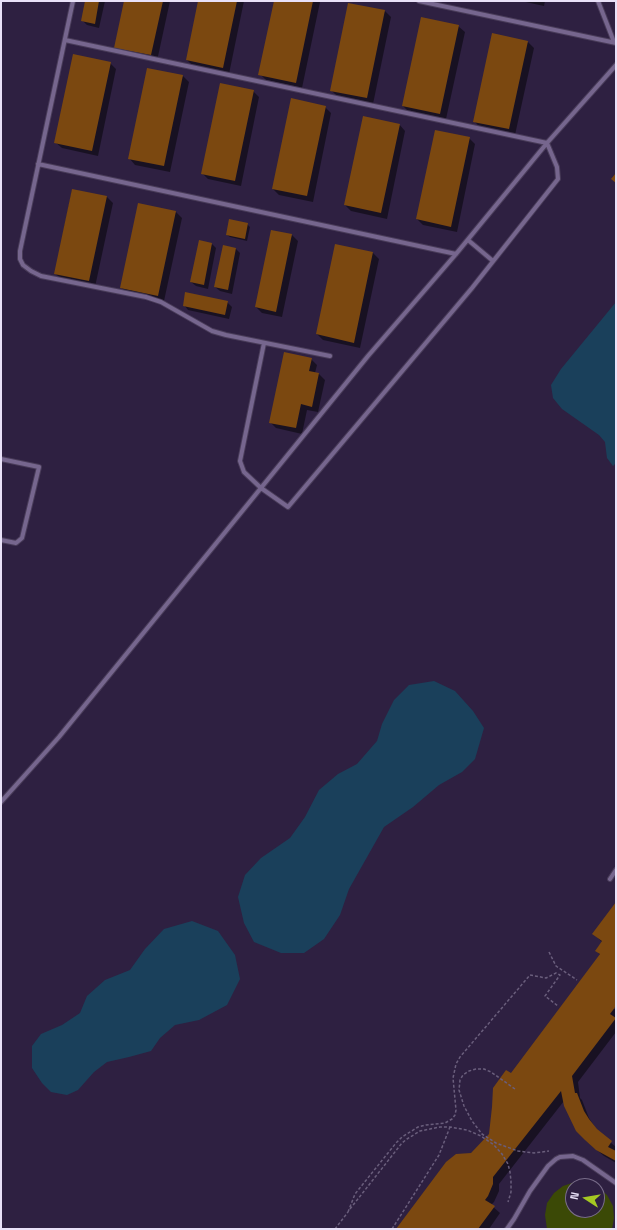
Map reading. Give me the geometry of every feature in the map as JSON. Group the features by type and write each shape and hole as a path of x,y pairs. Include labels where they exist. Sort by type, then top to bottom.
{"lane":[{"path":"73,1 20,251 20,259 23,265 31,272 41,276 161,302 212,331 330,356"},
{"path":"419,1 615,42"},
{"path":"598,1 615,42"},
{"path":"65,40 547,143"},
{"path":"1,802 59,737 368,356 468,240 547,143 616,65"},
{"path":"264,343 240,461 244,472 261,488 288,507 467,294 558,180 556,167 547,143"},
{"path":"38,164 456,254"},
{"path":"468,240 493,261"},
{"path":"1,459 39,467 22,538 16,543 1,540"},
{"path":"610,879 616,870"},
{"path":"507,1229 530,1191 548,1166 556,1159 573,1156 583,1160 616,1184"}],"path":[{"path":"549,952 556,966 577,980"},
{"path":"348,1212 355,1194 402,1137 418,1127 445,1123 452,1119 456,1110 453,1078 456,1064 530,975 546,978 556,973 560,975 545,996 558,1006"},
{"path":"515,1089 491,1072 484,1069 476,1069 469,1070 463,1075 460,1080 459,1090 469,1116 482,1134 496,1143 518,1151 534,1153 549,1152"},
{"path":"392,1229 439,1155 450,1127"},
{"path":"335,1229 402,1143 420,1131 428,1129 450,1127 467,1130 481,1136 494,1145 508,1164 512,1181 508,1202"}],"green space":[{"path":"565,1185 565,1218 605,1218 605,1193 613,1206 614,1218 612,1229 547,1229 545,1215 547,1203 554,1193"}],"water":[{"path":"616,302 616,463 613,466 607,458 605,442 599,435 562,409 553,398 551,385 561,369"},
{"path":"434,681 455,691 473,711 484,728 475,759 462,772 439,785 413,807 384,827 349,889 340,915 324,939 304,953 281,953 254,942 244,923 238,897 245,875 261,858 290,838 305,817 319,790 338,774 357,764 377,741 382,724 394,700 409,685"},
{"path":"192,921 218,931 235,955 240,979 227,1005 199,1020 175,1025 160,1038 151,1051 107,1062 94,1072 78,1090 67,1095 51,1092 42,1083 32,1068 32,1046 41,1034 62,1025 80,1013 87,996 105,980 130,970 145,949 164,929"}],"building":[{"path":"85,1 99,1 95,24 81,21"},
{"path":"124,1 163,1 151,55 114,48"},
{"path":"198,1 237,1 223,68 186,60"},
{"path":"274,1 313,1 296,83 258,75"},
{"path":"348,3 385,10 367,98 330,91"},
{"path":"421,17 459,25 440,114 402,106"},
{"path":"492,33 528,41 509,129 473,122"},
{"path":"73,54 111,62 92,151 54,143"},
{"path":"147,68 183,75 164,166 128,159"},
{"path":"220,83 254,90 235,181 201,174"},
{"path":"291,98 326,106 307,196 272,189"},
{"path":"363,116 400,124 381,213 344,205"},
{"path":"435,130 470,137 451,227 416,219"},
{"path":"616,173 616,183 611,179"},
{"path":"72,189 107,196 89,281 54,274"},
{"path":"138,203 176,211 158,296 120,288"},
{"path":"229,219 248,223 245,239 226,235"},
{"path":"271,230 292,234 276,312 255,307"},
{"path":"199,240 212,243 204,285 190,282"},
{"path":"335,244 373,252 354,343 316,334"},
{"path":"223,245 236,248 228,290 214,287"},
{"path":"185,292 228,301 225,315 183,306"},
{"path":"284,352 312,358 309,371 319,373 312,407 301,404 296,428 269,423"},
{"path":"616,902 616,1006 610,1014 616,1018 572,1076 575,1093 577,1093 584,1111 597,1129 612,1141 608,1147 616,1151 616,1161 596,1150 576,1131 564,1106 561,1091 493,1177 493,1184 485,1200 495,1206 478,1229 396,1229 446,1162 456,1154 471,1153 489,1134 493,1088 506,1070 511,1073 600,954 595,951 602,941 592,934"}]}
